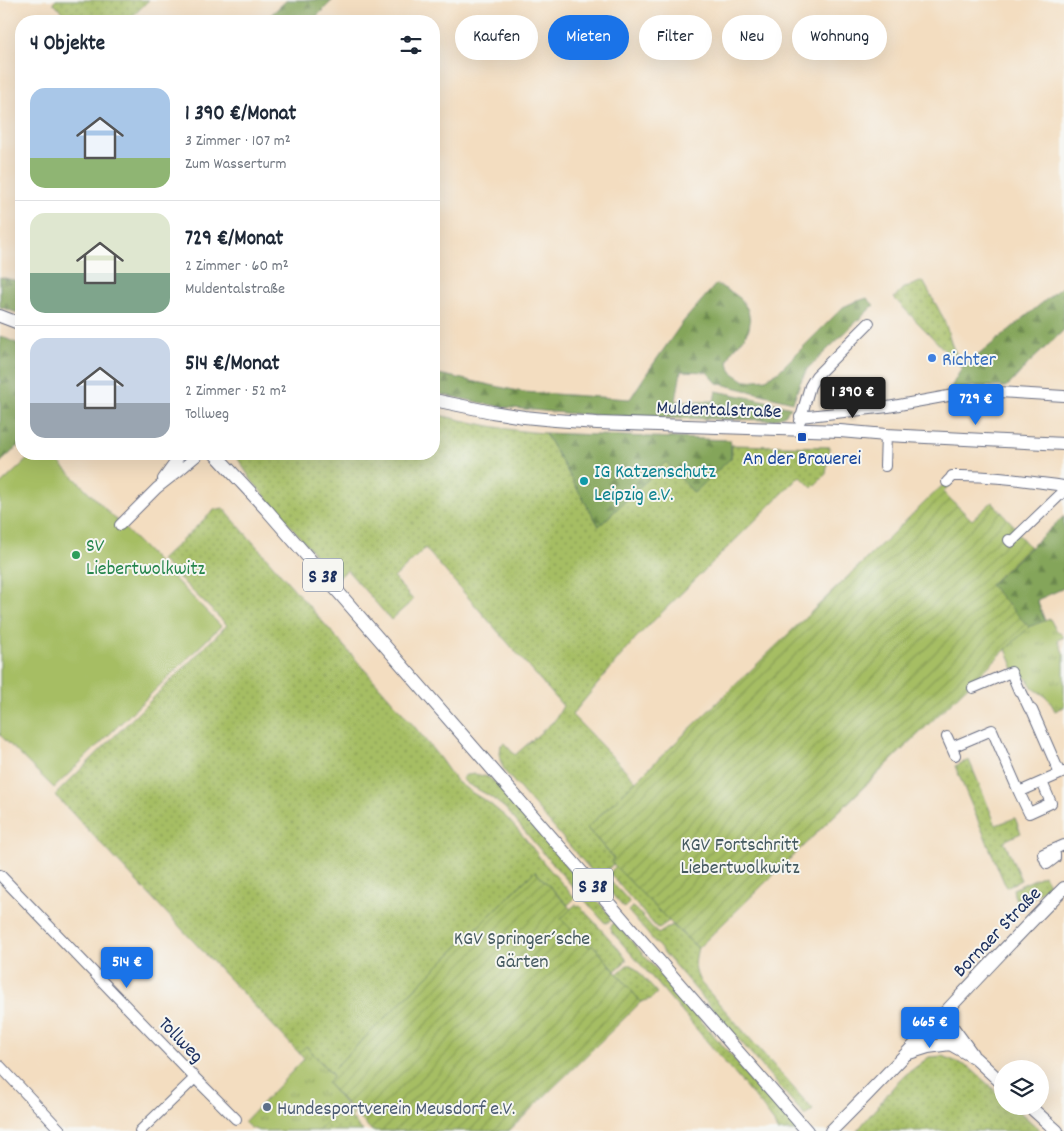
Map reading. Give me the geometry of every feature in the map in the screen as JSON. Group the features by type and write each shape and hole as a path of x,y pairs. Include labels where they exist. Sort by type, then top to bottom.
{"main road":[{"path":"0,316 15,322"},
{"name":"Muldentalstraße","path":"440,401 524,417 597,423 799,424 840,431 886,435 1064,444"},
{"name":"S 38","path":"221,460 252,493 806,1131"},
{"path":"228,460 231,470"},
{"name":"Bornaer Straße","path":"831,1131 1064,888"},
{"path":"942,1015 975,1058 994,1076"},
{"path":"933,1025 950,1044 975,1058"},
{"path":"906,1054 928,1047 950,1044"},
{"path":"1039,1115 1057,1131"}],"street":[{"path":"869,323 816,376 810,386 799,424 982,391 1064,396"},
{"path":"885,466 886,435"},
{"path":"157,488 177,460"},
{"path":"120,525 157,488 192,460"},
{"path":"950,479 986,477 1064,486"},
{"path":"1009,540 1011,542 1064,491"},
{"path":"973,688 1011,672 1019,691 1032,710 1062,773 1019,792"},
{"path":"948,737 954,751 992,730 1029,813 1052,803 1042,782"},
{"path":"1054,850 1064,845"},
{"name":"Tollweg","path":"0,875 236,1119"},
{"path":"0,1066 61,1131"},
{"path":"140,1131 195,1078"}],"green space":[{"path":"56,0 149,0 134,15 65,15 53,3"},
{"path":"287,0 333,0 318,15 271,15"},
{"path":"0,277 15,281 15,312 0,307"},
{"path":"923,281 944,320 955,351 962,360 968,362 962,368 894,298 902,289"},
{"path":"716,284 741,299 748,310 749,329 732,351 728,361 729,367 734,374 745,381 766,379 779,371 843,307 867,298 874,305 807,369 793,402 717,383 707,372 681,371 676,401 714,401 716,391 791,407 785,415 773,420 575,414 502,407 440,394 440,374 523,392 630,399 683,322"},
{"path":"1064,285 1064,330 1010,384 1005,387 976,386 949,391 966,364"},
{"path":"0,336 15,342 15,449 0,463"},
{"path":"440,415 503,428 545,433 599,526 666,462 731,458 732,445 830,447 826,474 812,488 800,476 635,639 572,715 636,781 587,828 614,859 611,862 613,864 604,874 628,900 629,903 624,908 507,774 501,764 501,745 504,743 515,755 555,720 563,706 425,548 394,578 413,600 391,620 347,570 337,580 252,481 239,460 440,460"},
{"path":"545,433 730,440 731,458 694,493 666,462 599,526"},
{"name":"SV Liebertwolkwitz","path":"27,460 57,460 221,626 54,788 0,735 0,485"},
{"name":"KGV Fortschritt Liebertwolkwitz","path":"946,482 950,485 943,492 972,520 992,502 1019,531 1017,533 1030,547 990,585 1029,627 698,948 611,862 614,858 587,828"},
{"path":"223,508 414,726 456,781 506,817 575,898 568,905 535,871 330,1072 306,1047 299,1053 55,795 227,625 161,560 214,510"},
{"path":"1064,516 1064,588 1037,600 1045,621 1028,627 990,585"},
{"path":"1050,619 1055,628 1064,637 1058,640 1064,655 1064,707 1055,711 1050,701 1033,688 1027,679 1014,669 1006,649 1028,627"},
{"path":"969,760 996,825 1015,818 1021,833 1004,841 1021,880 1006,887 955,766"},
{"path":"475,774 488,777 496,783 613,919 606,923 604,922 505,808 488,795 466,783 462,778 466,775"},
{"path":"616,866 669,921 659,928 656,927 610,874"},
{"name":"KGV Springer´sche Gärten","path":"535,871 571,909 561,919 589,947 593,945 641,1002 509,1131 372,1131 327,1083 333,1076 330,1072"},
{"path":"1044,875 1049,884 1026,904 1019,907 1013,889"},
{"path":"575,905 580,906 626,959 615,971 593,945 590,948 560,918"},
{"path":"632,907 658,934 672,925 698,948 695,966 701,983 813,1110 805,1116 628,911"},
{"path":"615,922 797,1131 777,1131 773,1121 762,1106 611,931 610,927"},
{"path":"627,965 631,965 637,970 657,993 651,999 641,1002 617,974"},
{"path":"306,1046 333,1076 327,1083 346,1105 318,1131 260,1131 251,1128 244,1122 304,1059 299,1053"},
{"path":"943,1056 969,1067 994,1090 994,1115 1023,1115 1041,1131 857,1131 900,1079 929,1057"},
{"path":"345,1106 353,1115 351,1118 363,1131 317,1131"}],"place":[{"name":"Richter","path":"932,358"},
{"name":"An der Brauerei","path":"802,437"},
{"name":"IG Katzenschutz Leipzig e.V.","path":"584,481"},
{"name":"SV Liebertwolkwitz","path":"76,555"},
{"name":"Hundesportverein Meusdorf e.V.","path":"267,1107"}]}
